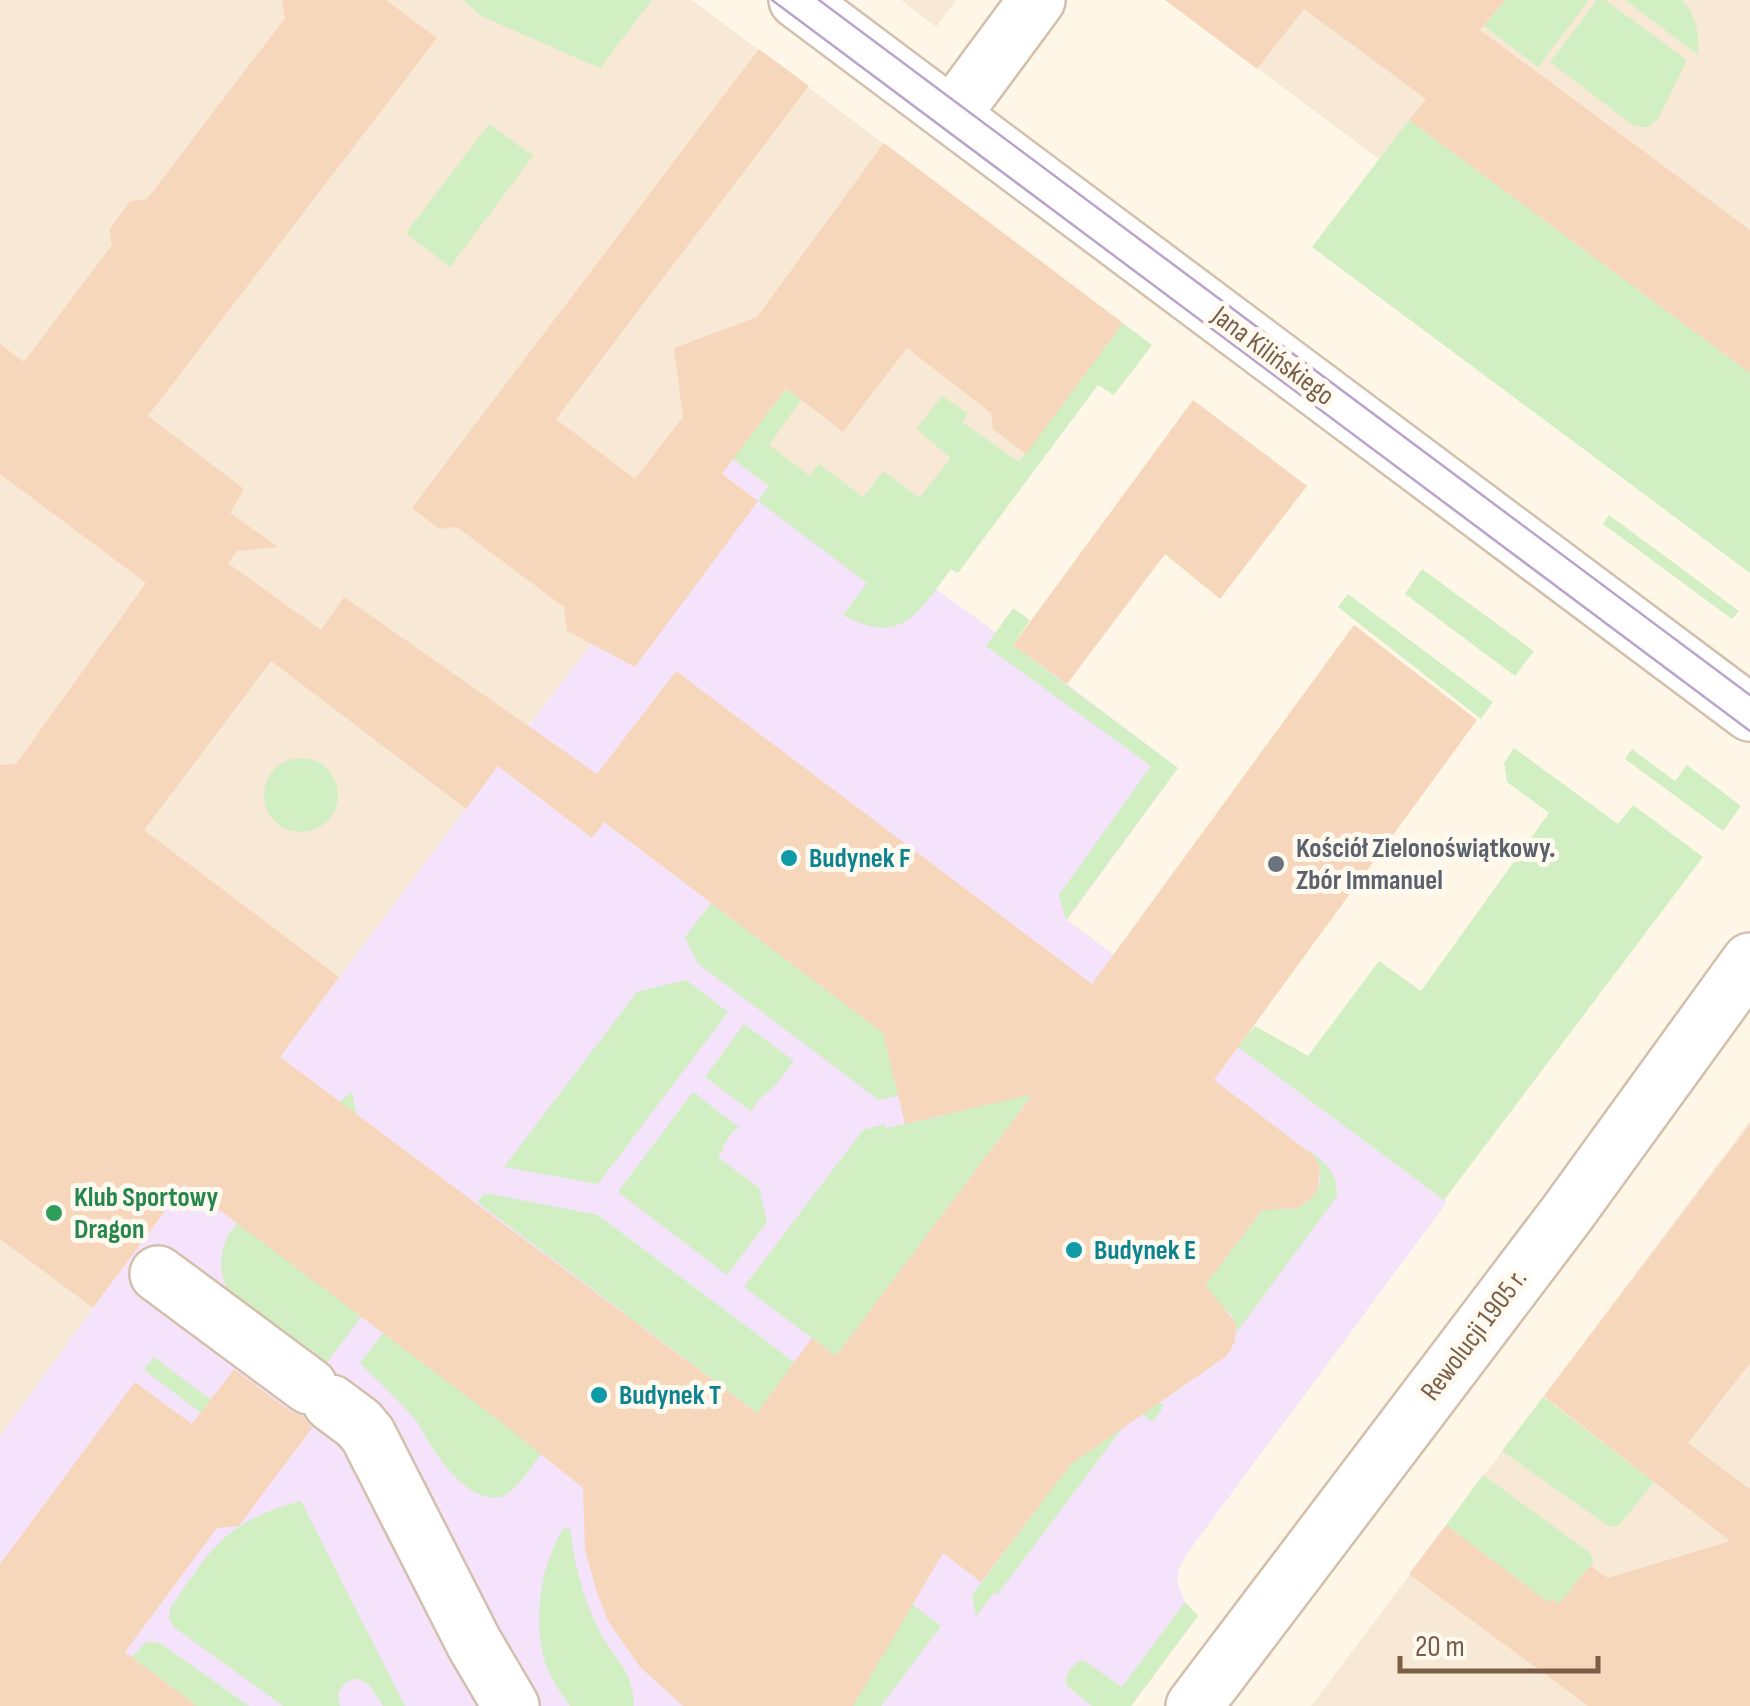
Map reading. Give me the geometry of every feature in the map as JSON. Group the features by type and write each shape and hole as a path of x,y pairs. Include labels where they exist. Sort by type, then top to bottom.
{"street":[{"name":"Jana Kilińskiego","path":"796,0 1750,712"},
{"path":"952,115 1037,0"},
{"name":"Rewolucji 1905 r.","path":"1194,1706 1577,1200 1750,961"},
{"path":"158,1274 359,1424 368,1435 474,1643 511,1706"}],"shaded area":[{"path":"0,0 692,0 1123,323 910,600 733,460 294,1039 0,818"},
{"path":"901,0 956,0 936,27"},
{"path":"1166,0 1750,0 1750,373 1410,121 1379,159"},
{"path":"733,459 769,487 936,589 1178,768 1067,920 1447,1202 1186,1555 1177,1582 1185,1602 1198,1616 1131,1706 0,1706 0,1436 466,808"},
{"path":"1750,1121 1750,1706 1311,1706"},
{"path":"0,1239 93,1308 0,1436"}],"green space":[{"path":"463,0 652,0 600,68 483,17"},
{"path":"1505,0 1589,0 1538,67 1484,26"},
{"path":"1597,0 1605,0 1687,60 1658,119 1647,127 1634,126 1550,62"},
{"path":"1625,0 1682,0 1696,26 1698,55"},
{"path":"1409,120 1750,373 1750,573 1312,247"},
{"path":"489,124 533,156 450,267 406,233"},
{"path":"1123,323 1152,345 1114,395 1098,385 958,573 951,569 918,611 894,626 880,628 843,615 867,583 758,501 769,486 733,459 786,389 801,400 769,445 810,476 819,464 863,497 884,471 919,498 951,458 916,429 942,396 968,413 962,422 1019,462"},
{"path":"1609,515 1739,611 1732,619 1603,524"},
{"path":"1422,569 1534,651 1515,676 1405,594"},
{"path":"1348,594 1493,702 1481,719 1338,607"},
{"path":"1013,608 1030,620 1013,645 1178,768 1066,920 1059,895 1151,766 986,646"},
{"path":"1514,748 1618,824 1633,805 1703,857 1444,1200 1183,1006 1240,1044 1255,1026 1308,1056 1379,961 1421,991 1549,813 1507,782 1504,763"},
{"path":"1632,749 1675,781 1687,765 1741,806 1723,831 1625,759"},
{"path":"301,758 315,760 327,769 336,781 336,809 327,821 315,830 301,832 287,830 275,821 266,809 264,795 266,781 275,769 287,760"},
{"path":"711,903 944,1079 932,1087 879,1100 697,963 685,937"},
{"path":"686,980 728,1012 598,1184 504,1167 637,992"},
{"path":"744,1024 794,1061 752,1112 705,1077"},
{"path":"1041,1083 836,1356 744,1287 863,1130 942,1116 956,1108"},
{"path":"352,1092 356,1113 261,1240 362,1316 321,1370 233,1302 221,1261 228,1235 317,1119"},
{"path":"693,1092 740,1128 735,1129 718,1157 759,1188 767,1222 727,1275 618,1192"},
{"path":"1304,1148 1328,1167 1337,1196 1237,1332 1232,1315 1201,1290 1267,1204 1291,1209 1305,1204 1314,1194 1320,1181 1319,1167"},
{"path":"485,1193 598,1215 818,1380 780,1430 639,1324 612,1359 601,1350 626,1314 477,1202"},
{"path":"383,1333 549,1443 509,1493 492,1498 461,1483 437,1455 415,1419 360,1363"},
{"path":"154,1357 267,1442 258,1456 144,1370"},
{"path":"1132,1382 1164,1406 1153,1422 1136,1410 997,1595 994,1593 976,1616 972,1595"},
{"path":"1543,1397 1654,1482 1619,1525 1610,1527 1502,1451"},
{"path":"1483,1475 1590,1553 1594,1561 1559,1604 1552,1599 1548,1602 1446,1525"},
{"path":"301,1501 405,1706 383,1706 369,1685 356,1678 345,1683 338,1693 340,1706 283,1706 170,1621 171,1607 205,1558 226,1536 257,1517"},
{"path":"564,1528 570,1529 588,1604 626,1673 634,1706 570,1706 548,1671 540,1631 541,1595 549,1559"},
{"path":"909,1602 941,1626 881,1706 830,1706"},
{"path":"1185,1602 1198,1616 1131,1706 1092,1706 1066,1685 1070,1670 1083,1660 1122,1687"},
{"path":"147,1641 160,1643 249,1706 197,1706 132,1657"}],"building":[{"path":"282,0 386,0 437,38 148,416 244,489 230,513 278,547 237,551 228,563 321,630 344,597 597,774 676,671 1092,984 1354,625 1477,720 1214,1080 1314,1156 1320,1169 1317,1192 1297,1208 1262,1210 1205,1285 1236,1323 1231,1349 1071,1464 981,1582 943,1553 853,1706 683,1706 640,1667 608,1621 585,1550 583,1488 185,1184 93,1308 0,1239 0,765 16,764 146,583 0,474 0,344 24,362 112,245 109,230 130,201 147,199 285,18","holes":["271,661 466,809 498,766 592,838 604,822 883,1033 905,1124 1033,1094 836,1356 812,1338 757,1413 280,1057 339,977 144,830"]},
{"path":"1165,0 1505,0 1480,30 1750,230 1750,373 1409,120 1426,99 1304,9 1257,69"},
{"path":"759,49 809,86 556,419 635,479 683,417 674,348 757,317 884,143 1123,323 1026,454 993,429 991,413 907,348 843,432 786,388 722,474 758,501 635,667 567,631 564,607 457,527 439,529 412,508"},
{"path":"1193,400 1307,486 1220,599 1165,554 1067,684 1013,645"},
{"path":"1750,1124 1750,1363 1688,1443 1750,1489 1750,1706 1588,1706 1409,1574 1446,1525 1548,1602 1552,1599 1559,1604 1590,1566 1608,1578 1730,1541 1544,1396"},
{"path":"234,1369 290,1411 303,1416 312,1428 239,1526 217,1528 125,1652 197,1706 0,1706 0,1564 135,1382 192,1424"}],"tram line":[{"path":"772,0 1750,731"},
{"path":"819,0 1750,695"}],"place":[{"name":"Budynek F","path":"789,858"},
{"name":"Kościół Zielonoświątkowy. Zbór Immanuel","path":"1276,864"},
{"name":"Klub Sportowy Dragon","path":"54,1213"},
{"name":"Budynek E","path":"1074,1250"},
{"name":"Budynek T","path":"599,1395"}]}
